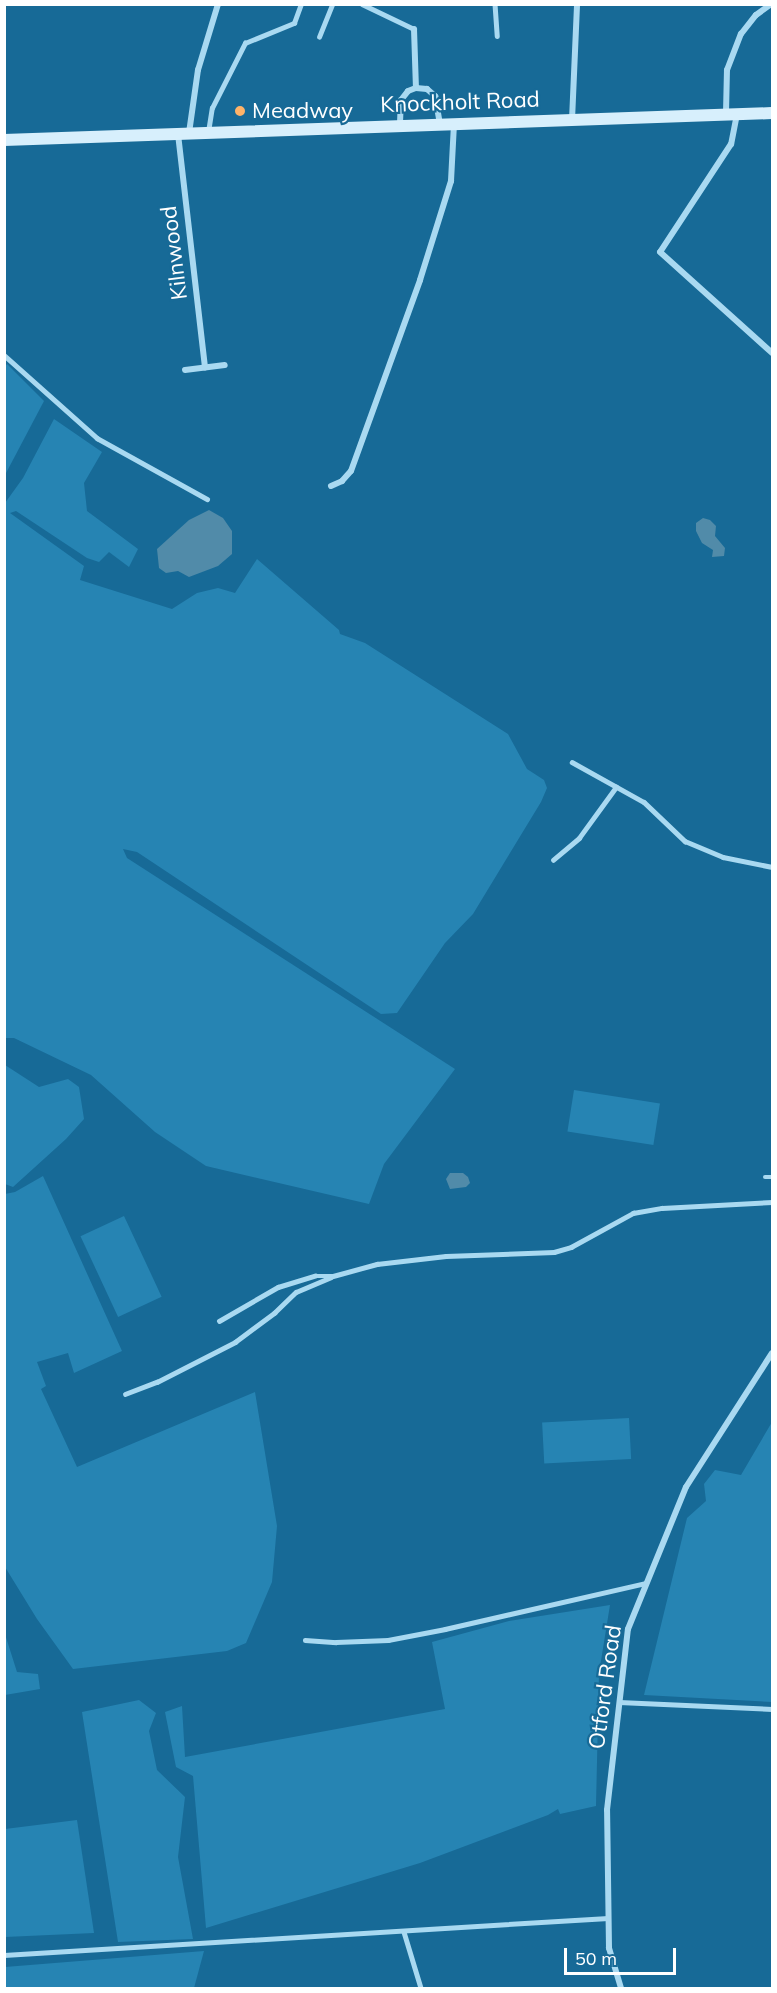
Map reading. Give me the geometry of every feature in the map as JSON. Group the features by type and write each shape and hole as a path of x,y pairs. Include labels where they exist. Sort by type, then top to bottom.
{"street":[{"name":"Kilnwood","path":"205,367 184,134 198,70 218,4"},
{"path":"572,120 577,4"},
{"path":"771,4 756,15 741,34 727,70 731,113 736,128 731,144 660,252 772,353"},
{"path":"414,29 416,88"},
{"path":"400,124 401,100 408,92 416,88 427,89 435,96 440,123"},
{"name":"Knockholt Road","path":"4,140 400,124 772,113"},
{"path":"331,486 342,481 351,471 420,280 451,181 454,123"},
{"path":"185,370 225,364"},
{"name":"Otford Road","path":"621,1989 609,1948 607,1810 628,1629 686,1487 772,1353"}],"lane":[{"path":"208,132 213,108 245,42 294,22 301,4"},
{"path":"319,37 332,4"},
{"path":"362,4 414,29"},
{"path":"495,4 497,36"},
{"path":"4,356 97,438 207,499"},
{"path":"573,762 644,802 685,841 723,857 772,867"},
{"path":"553,860 579,838 616,787"},
{"path":"765,1177 772,1177"},
{"path":"125,1394 157,1382 235,1342 274,1313 296,1292 333,1276 377,1264 446,1256 554,1252 572,1247 633,1213 662,1208 772,1202"},
{"path":"219,1321 278,1287 315,1276 333,1276"},
{"path":"305,1640 336,1642 388,1640 646,1583"},
{"path":"620,1702 772,1709"},
{"path":"4,1955 609,1918"},
{"path":"404,1932 421,1989"}],"shaded area":[{"path":"7,364 44,401 5,475 4,368"},
{"path":"54,419 102,452 84,483 87,511 138,549 129,567 109,552 99,562 87,558 16,511 10,513 84,566 80,580 172,609 197,593 218,588 235,593 257,559 339,630 340,634 365,643 508,734 527,769 544,780 547,788 541,802 473,914 445,943 397,1013 381,1014 137,852 123,849 127,858 455,1069 384,1164 369,1204 206,1166 155,1132 91,1075 14,1038 5,1038 5,503 23,478"},
{"path":"209,510 223,518 232,531 232,554 218,566 189,577 178,571 166,573 159,568 157,549 189,520"},
{"path":"703,518 710,520 716,526 715,536 725,548 724,556 712,557 713,550 702,543 696,531 696,523"},
{"path":"5,1065 39,1087 68,1079 79,1087 84,1119 66,1139 13,1187 5,1184"},
{"path":"574,1090 660,1104 653,1145 567,1131"},
{"path":"450,1173 463,1173 468,1177 470,1183 466,1187 450,1189 446,1179"},
{"path":"43,1176 122,1351 74,1373 68,1353 37,1362 46,1386 41,1389 77,1467 255,1392 277,1526 272,1582 246,1643 227,1651 73,1669 37,1619 5,1567 5,1194 15,1192"},
{"path":"124,1216 162,1297 118,1317 80,1236"},
{"path":"629,1418 631,1459 544,1463 542,1423"},
{"path":"772,1422 772,1702 644,1695 687,1518 706,1501 704,1484 715,1470 741,1475"},
{"path":"610,1605 599,1673 596,1806 560,1814 558,1809 548,1815 420,1863 206,1928 193,1776 176,1767 165,1712 182,1706 185,1757 445,1709 432,1642 509,1621"},
{"path":"4,1631 17,1672 38,1674 40,1689 5,1695"},
{"path":"139,1700 156,1713 149,1731 157,1770 185,1797 178,1857 193,1939 118,1942 82,1712"},
{"path":"77,1820 94,1933 5,1937 5,1829"},
{"path":"204,1951 194,1988 5,1988 5,1967"}],"place":[{"name":"Meadway","path":"240,111"}]}
